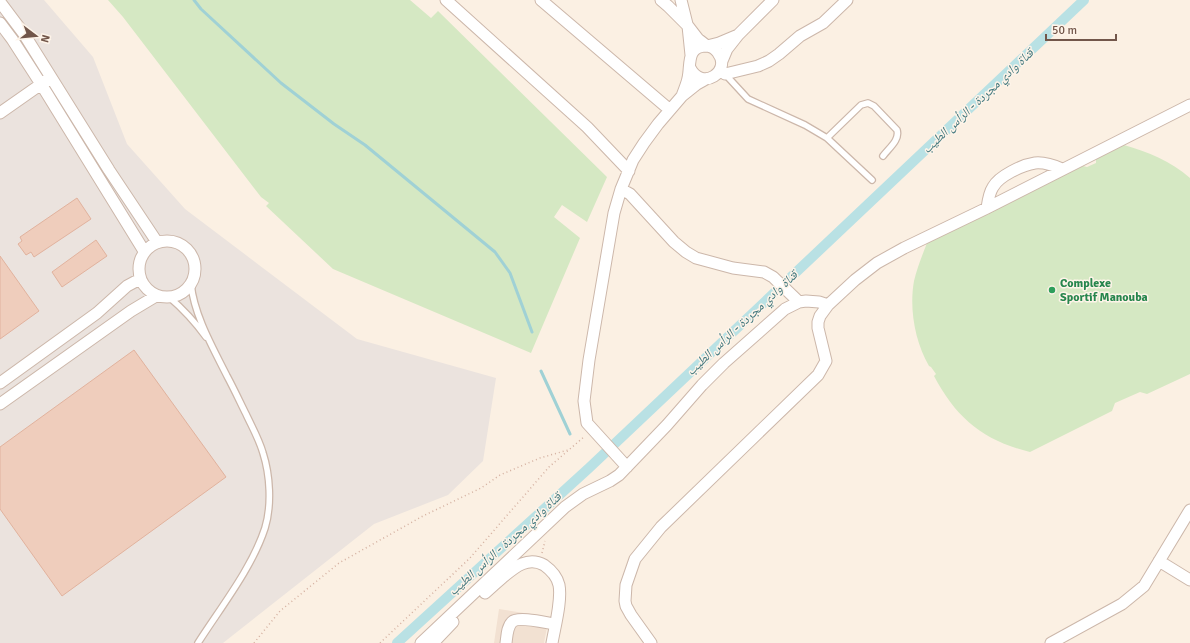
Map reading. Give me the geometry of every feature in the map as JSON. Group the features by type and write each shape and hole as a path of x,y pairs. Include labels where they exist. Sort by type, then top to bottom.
{"street":[{"path":"446,0 587,127 629,171"},
{"path":"541,0 670,110"},
{"path":"661,0 688,26 698,39 717,51 720,56 722,68"},
{"path":"681,0 688,26 691,55 688,79 682,96"},
{"path":"722,68 758,66 769,61 800,36 823,23 847,0"},
{"path":"0,2 24,34 109,170 157,242"},
{"path":"624,464 587,423 584,402 588,360 614,213 621,189 633,160 644,143 682,96 697,84 715,76 722,68 727,49 738,34 768,2"},
{"path":"0,22 41,84 144,252"},
{"path":"691,55 696,49 719,43 738,34"},
{"path":"690,68 696,76 706,79"},
{"path":"0,113 52,77"},
{"path":"651,643 631,615 625,601 624,595 626,586 635,560 661,527 818,375 826,361 818,322 820,316 828,305 854,280 877,263 904,248 1190,105"},
{"path":"986,208 993,187 998,180 1006,174 1034,164 1050,164 1062,169"},
{"path":"621,189 630,194 674,242 696,258 733,268 764,272 773,277 796,299 828,305"},
{"path":"169,240 178,242 188,249 194,259 194,277 191,284 181,293 162,298 156,296 143,285 138,272 139,261 144,252 152,244 157,242 169,240"},
{"path":"0,383 97,313 127,286 140,278"},
{"path":"0,404 130,311 156,296"},
{"path":"421,643 574,500 593,488 610,481 619,475 624,464 724,363 796,299"},
{"path":"1051,643 1122,604 1135,595 1144,586 1190,510"},
{"path":"1159,561 1190,580"},
{"path":"433,643 492,586 516,567 528,562 540,563 550,569 555,575 559,584 559,600 552,643"},
{"path":"506,643 508,628 514,620 521,619 555,624"}],"lane":[{"path":"722,68 748,99 805,125 827,138 872,180"},
{"path":"827,138 861,105 868,103 874,106 897,130 898,133 898,138 883,156"},
{"path":"191,284 191,292 197,314 263,452 269,490 265,526 259,544 249,565 198,643"},
{"path":"169,297 179,305 197,325 211,344"}],"path":[{"path":"380,643 470,558 549,467 592,429"},
{"path":"254,643 280,611 339,563 423,516 481,488 500,474 540,458 568,450"},
{"path":"540,563 549,523"}],"shaded area":[{"path":"0,0 44,0 93,57 127,144 185,209 357,339 496,378 483,461 448,495 374,524 223,643 0,643"},
{"path":"499,609 549,617 544,643 494,643"}],"green space":[{"path":"108,0 410,0 431,18 438,11 607,177 587,222 562,205 554,217 580,238 531,353 333,269 266,206 269,203 261,197 123,17"},
{"name":"Complexe Sportif Manouba","path":"1122,142 1124,145 1167,162 1190,178 1190,374 1147,394 1140,392 1115,403 1112,411 1030,452 1014,447 985,434 962,416 943,391 934,376 936,374 924,357 914,325 912,303 914,281 920,262 927,243 1083,166 1087,167 1096,163 1096,155"}],"building":[{"path":"77,198 91,219 34,257 31,252 26,255 18,244 22,241 20,237"},
{"path":"96,240 107,256 62,287 52,272"},
{"path":"0,256 39,311 0,339"},
{"path":"134,350 226,477 62,596 0,509 0,447"}],"waterway":[{"path":"194,0 201,9 281,83 334,124 365,145 495,252 510,273 532,332"},
{"name":"قناة وادي مجردة - الرأس الطيب","path":"397,643 589,468 1084,0"},
{"path":"541,371 570,434"}],"place":[{"name":"Complexe Sportif Manouba","path":"1052,290"}]}
